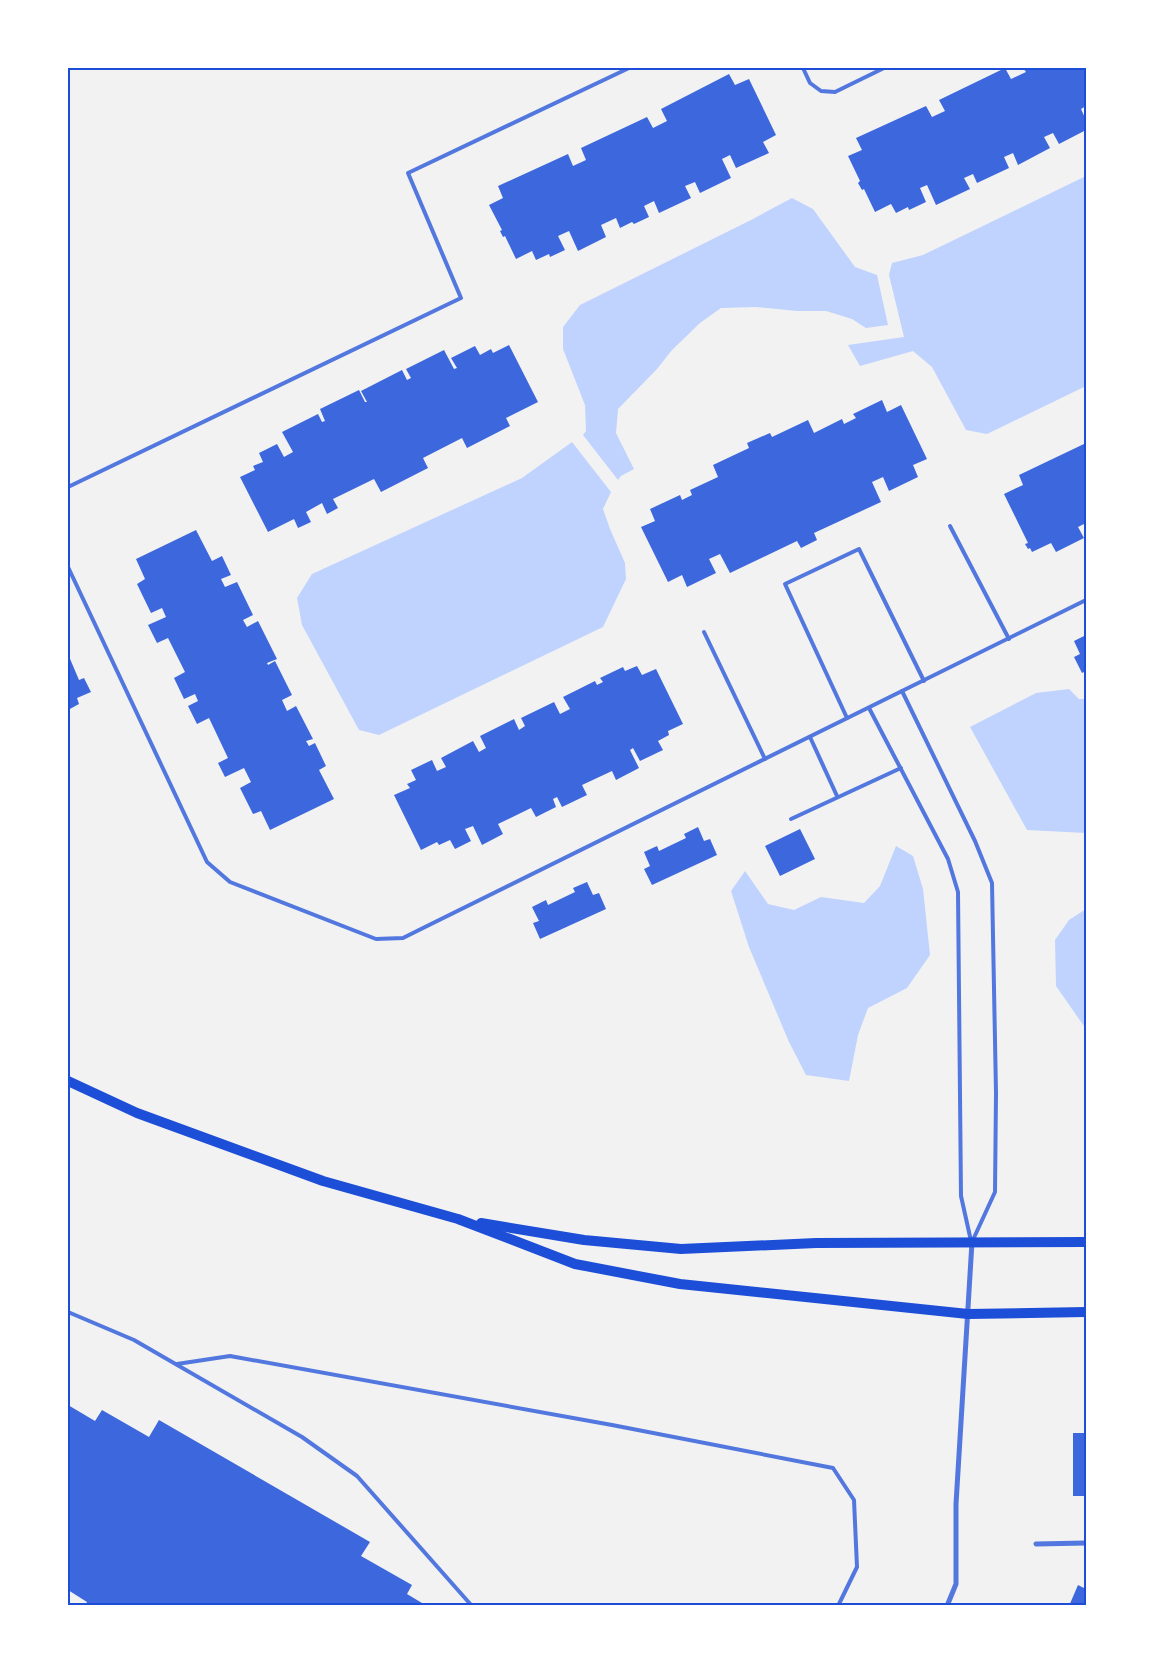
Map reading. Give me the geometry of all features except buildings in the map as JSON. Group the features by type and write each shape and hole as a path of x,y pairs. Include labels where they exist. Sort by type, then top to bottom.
{"main road":[{"path":"68,1081 137,1114 323,1181 458,1219 575,1264 680,1284 968,1314 1086,1312"},
{"path":"458,1219 584,1240 681,1249 816,1243 1086,1242"}],"street":[{"path":"947,1606 956,1584 956,1504 972,1242"},
{"path":"1036,1544 1086,1543"}],"lane":[{"path":"68,487 461,298 408,173 629,68"},
{"path":"803,68 810,83 822,91 835,92 884,68"},
{"path":"950,526 1009,639"},
{"path":"847,718 786,584 859,549 924,681"},
{"path":"68,567 207,862 230,882 376,940 403,938 1086,600"},
{"path":"704,632 766,759"},
{"path":"902,691 975,841 992,883 996,1093 995,1192 972,1242"},
{"path":"869,708 948,859 958,892 961,1196 972,1242"},
{"path":"810,737 837,796"},
{"path":"791,819 837,796 901,768"},
{"path":"68,1312 134,1340 177,1364 302,1437 357,1476 472,1606"},
{"path":"177,1364 230,1356 612,1425 833,1468 854,1500 858,1567 838,1606"}],"water":[{"path":"1086,176 1086,386 987,434 966,430 932,367 913,351 860,366 848,345 904,337 889,275 892,263 923,255"},
{"path":"792,198 813,209 855,267 877,275 888,325 866,328 852,319 826,311 797,311 756,307 721,308 700,323 672,350 657,369 618,409 616,433 634,469 621,476 618,480 583,435 586,431 585,405 563,349 563,327 580,305"},
{"path":"572,442 611,492 603,509 625,563 626,579 603,627 379,735 359,730 302,625 297,598 312,574 522,478"},
{"path":"1069,689 1079,699 1086,699 1086,833 1027,830 970,727 1036,693"},
{"path":"896,846 913,856 923,889 930,955 907,988 868,1008 858,1035 849,1081 806,1075 789,1042 749,947 731,891 745,871 768,904 794,910 821,897 864,903 880,886"},
{"path":"1086,909 1086,1029 1056,986 1055,940 1069,920"}]}
